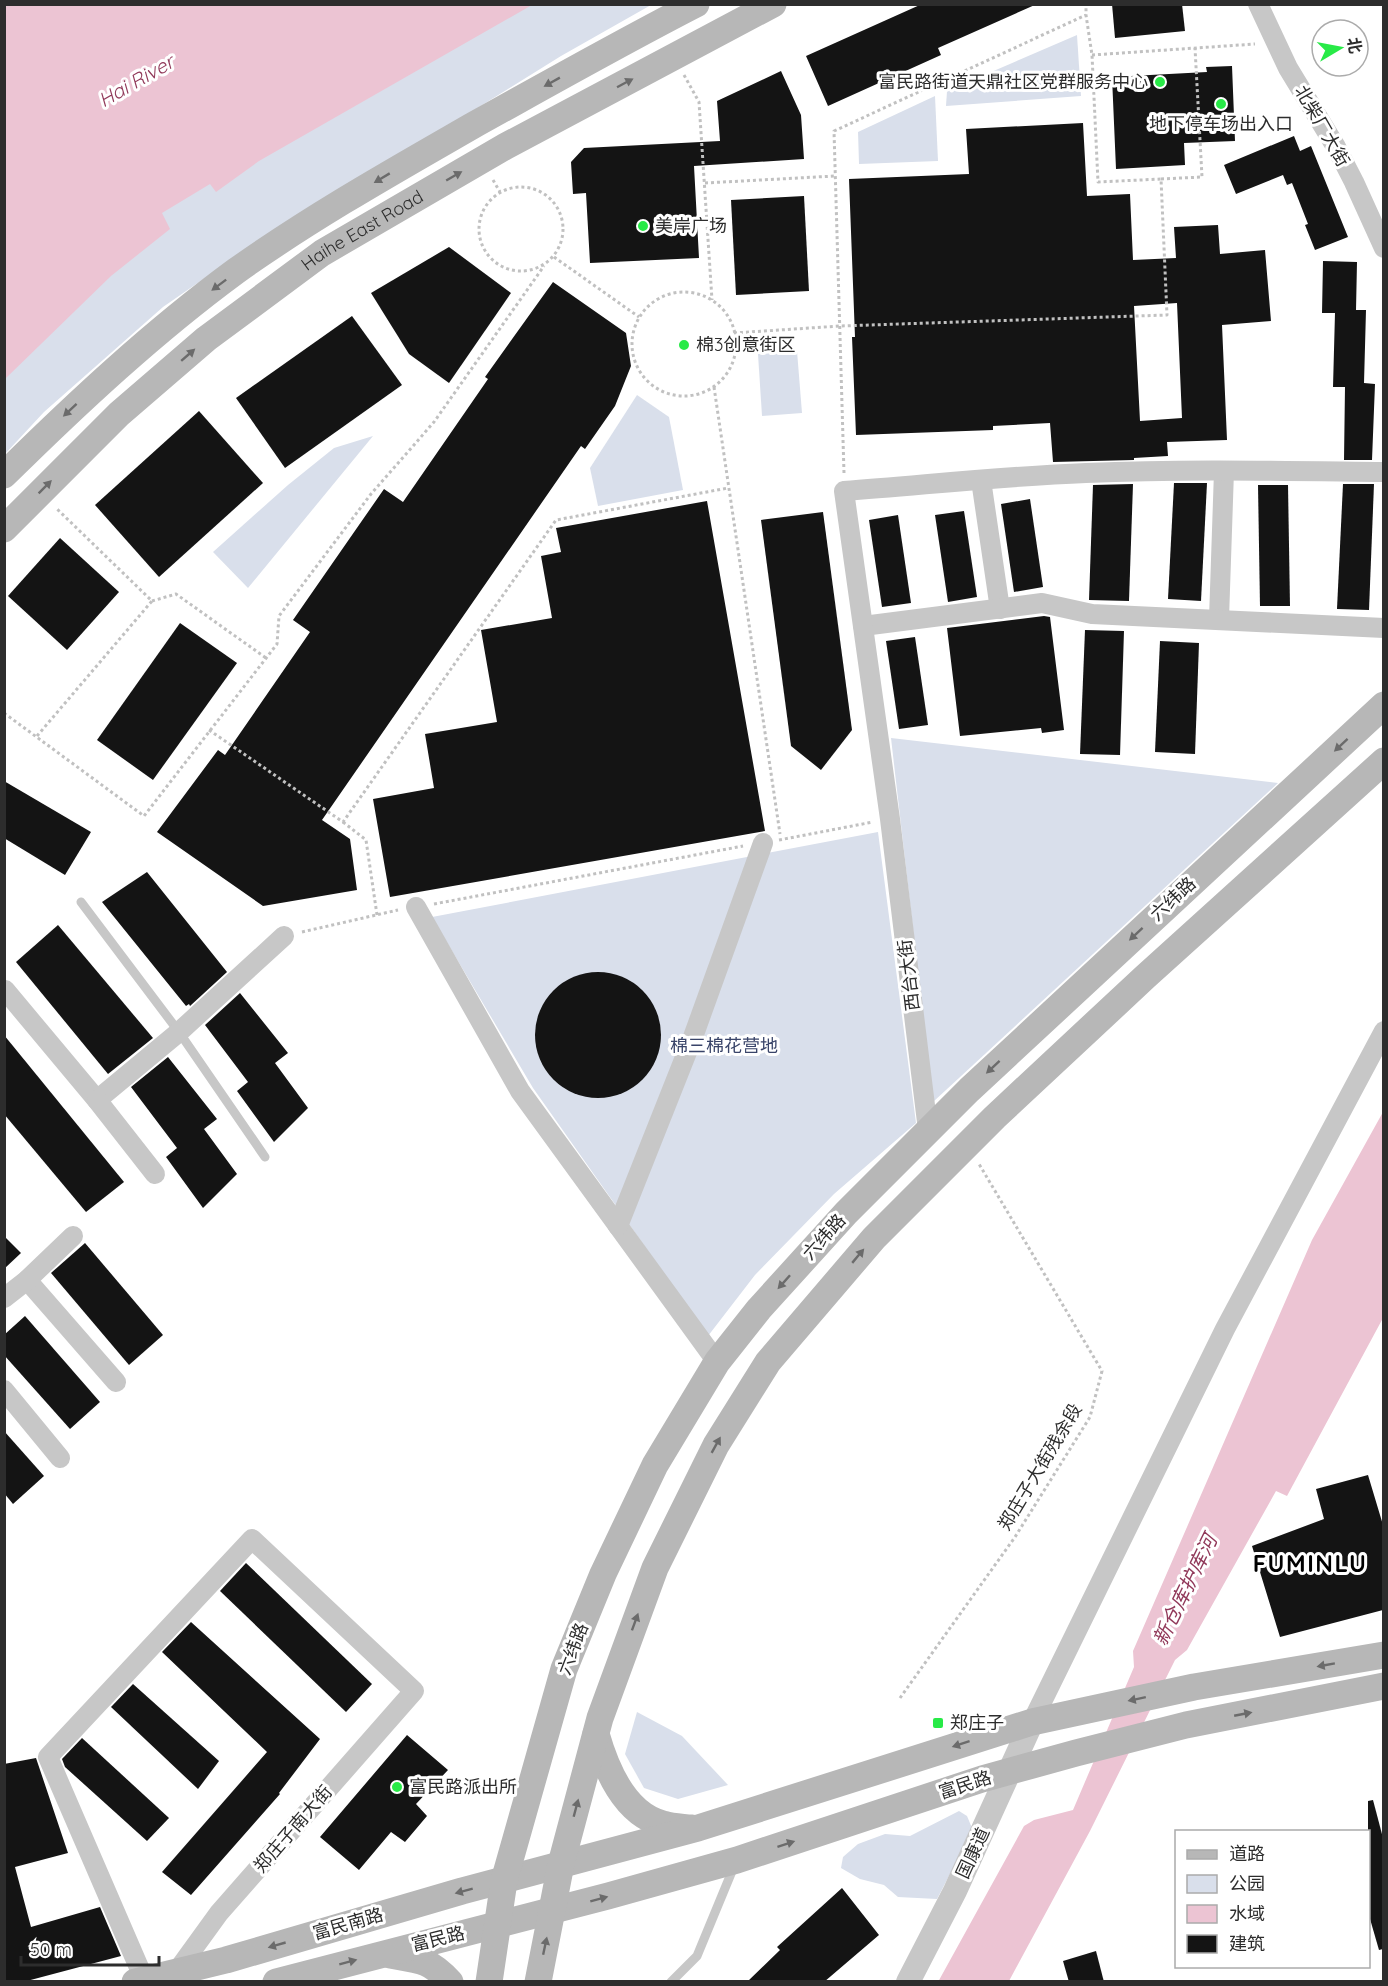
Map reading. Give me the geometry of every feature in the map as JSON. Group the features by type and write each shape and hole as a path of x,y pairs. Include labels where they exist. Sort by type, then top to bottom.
{"main road":[{"name":"Haihe East Road","path":"4,475 68,412 170,322 236,272 310,221 394,170 696,4"},
{"name":"Haihe East Road","path":"4,529 119,414 206,339 322,253 506,146 773,4"},
{"name":"六纬路","path":"497,1925 504,1881 564,1669 603,1574 655,1465 717,1362 759,1309 846,1213 928,1130 1010,1050 1383,705"},
{"name":"六纬路","path":"553,1911 561,1864 596,1734 655,1568 716,1445 768,1362 874,1238 967,1144 1145,977 1383,761"},
{"path":"561,1864 698,1828 1032,1722 1194,1687 1383,1655"},
{"name":"富民路","path":"380,1954 553,1911 737,1860 1009,1771 1076,1753 1186,1725 1383,1686"},
{"path":"596,1734 612,1778 640,1813 662,1824 698,1828"},
{"name":"富民南路","path":"140,1980 226,1959 561,1864"},
{"path":"538,1982 553,1911"},
{"path":"489,1982 497,1925"},
{"path":"380,1954 416,1959 433,1965 450,1982"},
{"name":"富民南路","path":"276,1982 380,1954"}],"street":[{"name":"北柴厂大街","path":"1258,4 1275,43 1340,155 1370,215 1383,248"},
{"path":"844,492 981,480 1160,470 1383,472"},
{"path":"1219,619 1224,471"},
{"path":"981,480 1000,609"},
{"name":"西台大街","path":"844,492 890,819 928,1130"},
{"path":"863,626 1042,603 1092,614 1383,628"},
{"path":"618,1226 772,841"},
{"path":"416,907 520,1091 717,1362"},
{"path":"97,1100 180,1032 284,936"},
{"path":"5,990 97,1100 155,1174"},
{"path":"1032,1722 1225,1329 1383,1031"},
{"path":"4,1298 27,1280 73,1236"},
{"path":"27,1280 116,1382"},
{"path":"4,1390 60,1458"},
{"name":"郑庄子南大街","path":"140,1980 48,1757 252,1539 414,1691 219,1913 177,1971"},
{"name":"国康道","path":"909,1982 991,1815 1032,1722"}],"lane":[{"path":"81,902 180,1032 265,1157"},
{"path":"671,1982 697,1956 737,1860"}],"path":[{"path":"1086,4 1092,55 1098,182 1202,177 1195,48"},
{"path":"844,492 834,131 1086,15"},
{"path":"1092,55 1275,43"},
{"path":"671,58 686,78 699,102 712,300"},
{"path":"705,183 835,176"},
{"path":"734,333 840,326 1167,315 1161,179"},
{"path":"4,713 144,816 277,644 279,616 371,494 434,422 561,245 564,232 563,219 558,207 548,195 520,186 506,189 493,197 484,209 479,223 480,238 485,252 505,269 518,272 531,271 544,266"},
{"path":"554,257 639,317"},
{"path":"678,292 696,293 712,300 725,312 734,329 736,345 733,361 725,376 714,387 699,394 682,397 666,394 652,386 640,374 633,358 631,340 639,317 646,307 660,297 678,292"},
{"path":"714,387 772,841"},
{"path":"343,822 556,520 728,488"},
{"path":"40,492 152,602"},
{"path":"37,736 152,602 176,594 266,658"},
{"path":"209,730 366,840 377,915"},
{"path":"284,936 416,907 890,819"},
{"name":"郑庄子大街残余段","path":"900,1698 1015,1537 1089,1417 1102,1371 967,1144"}],"green space":[{"path":"4,5 651,5 561,56 421,143 293,217 163,307 44,412 5,454"},
{"path":"1077,35 1081,96 946,106 947,91"},
{"path":"935,96 938,161 859,164 858,132"},
{"path":"797,351 802,413 762,416 758,354"},
{"path":"637,395 669,417 683,490 598,506 590,468"},
{"path":"373,436 248,588 213,552 288,485 334,448"},
{"path":"891,738 1278,783 933,1102"},
{"name":"棉三棉花营地","path":"878,832 916,1123 834,1194 755,1275 708,1336 533,1088 432,917"},
{"path":"637,1712 682,1736 728,1785 678,1799 644,1788 625,1754"},
{"path":"959,1811 967,1816 972,1828 937,1899 898,1897 884,1885 860,1879 841,1868 843,1857 858,1844 885,1834 910,1836"}],"water":[{"name":"Hai River","path":"5,4 532,5 259,161 216,192 210,184 162,213 170,229 111,276 5,379"},
{"name":"新仓库护库河","path":"1383,1112 1383,1318 1287,1496 1276,1491 1187,1650 1175,1660 1090,1831 1009,1981 938,1982 1024,1826 1034,1820 1073,1810 1134,1667 1133,1651 1312,1240"}],"building":[{"path":"922,4 1037,4 938,48 941,55 828,106 806,56"},
{"path":"1112,4 1182,4 1185,31 1115,38"},
{"path":"1232,66 1235,141 1184,143 1185,165 1116,169 1112,77 1207,72 1206,67"},
{"name":"美岸广场","path":"781,71 801,115 804,159 694,166 699,258 590,263 586,193 573,194 571,162 584,148 720,141 717,101"},
{"path":"1083,123 1087,196 1130,194 1133,260 1176,258 1174,227 1218,225 1220,254 1265,250 1271,321 1222,325 1227,440 1167,442 1168,456 1134,458 1134,460 1053,462 1050,423 993,426 993,430 856,435 849,179 969,174 966,129","holes":["1177,303 1182,418 1140,421 1134,306"]},
{"path":"1294,136 1300,151 1311,146 1348,237 1315,250 1305,225 1308,224 1292,183 1287,185 1283,175 1236,194 1224,165"},
{"name":"美岸广场","path":"804,196 809,291 736,295 731,200"},
{"path":"449,247 511,293 449,383 409,354 371,293"},
{"path":"1323,261 1357,262 1356,310 1366,310 1364,383 1375,384 1372,460 1344,460 1345,387 1333,387 1335,313 1322,313"},
{"path":"553,282 626,333 631,366 615,406 585,449 581,446 322,820 350,839 357,890 263,906 157,832 218,750 225,755 310,632 293,620 384,489 403,502 488,379 485,377"},
{"path":"352,316 402,385 285,468 236,398"},
{"path":"199,411 263,483 159,577 95,505"},
{"path":"1174,483 1207,483 1201,601 1168,599"},
{"path":"1133,484 1129,601 1089,600 1093,485"},
{"path":"1343,484 1374,484 1369,610 1337,609"},
{"path":"1258,485 1288,485 1290,606 1260,606"},
{"path":"1030,499 1043,587 1014,592 1001,504"},
{"path":"707,501 765,831 390,897 373,799 434,788 425,734 497,722 481,630 552,618 541,556 561,552 556,528"},
{"path":"964,511 977,597 948,602 935,515"},
{"path":"823,512 852,730 821,770 791,746 761,520"},
{"path":"898,515 911,603 882,607 869,520"},
{"path":"60,538 119,592 67,650 8,596"},
{"path":"1050,617 1064,730 1042,733 1041,728 960,736 947,628"},
{"path":"180,623 237,663 153,780 97,740"},
{"path":"1085,630 1124,631 1120,755 1080,754"},
{"path":"915,637 928,725 899,729 886,641"},
{"path":"1160,641 1199,643 1195,754 1155,752"},
{"path":"4,781 91,832 65,875 4,838"},
{"path":"147,872 227,972 190,1006 189,1004 186,1006 102,902"},
{"path":"58,925 153,1038 108,1074 16,962"},
{"path":"598,972 622,977 642,991 656,1011 661,1035 656,1059 642,1079 622,1093 598,1098 574,1093 554,1079 540,1059 535,1035 540,1011 554,991 574,977"},
{"path":"240,993 288,1053 275,1063 308,1108 274,1142 237,1091 248,1082 205,1025"},
{"path":"4,1035 124,1182 86,1212 4,1114"},
{"path":"168,1057 217,1119 204,1129 237,1174 203,1208 166,1157 177,1148 131,1087"},
{"path":"4,1236 21,1253 4,1269"},
{"path":"85,1243 163,1335 129,1365 51,1273"},
{"path":"25,1316 100,1402 70,1429 4,1355 4,1335"},
{"path":"4,1431 44,1476 13,1504 4,1493"},
{"path":"1368,1475 1383,1525 1383,1610 1280,1637 1252,1546 1324,1519 1316,1489"},
{"path":"246,1563 372,1684 346,1712 220,1591"},
{"path":"191,1622 320,1739 280,1794 191,1895 162,1872 267,1752 162,1652"},
{"path":"133,1684 219,1761 198,1789 111,1707"},
{"name":"富民路派出所","path":"407,1735 448,1770 416,1804 427,1816 405,1842 391,1832 359,1870 320,1837"},
{"path":"82,1738 169,1818 147,1841 65,1767 62,1759"},
{"path":"36,1758 68,1853 15,1867 31,1927 100,1907 121,1956 23,1982 4,1982 4,1764"},
{"path":"1373,1800 1383,1838 1383,1949 1379,1950 1370,1919 1368,1801"},
{"path":"842,1888 879,1935 824,1982 747,1982 780,1950 777,1947"},
{"path":"1096,1951 1104,1982 1069,1982 1063,1961"}],"place":[{"name":"富民路街道天鼎社区党群服务中心","path":"1160,82"},
{"name":"地下停车场出入口","path":"1221,104"},
{"name":"美岸广场","path":"643,226"},
{"name":"棉3创意街区","path":"684,345"},
{"name":"郑庄子","path":"938,1723"},
{"name":"富民路派出所","path":"397,1787"}],"district":[{"name":"FUMINLU","path":"1310,1564"}]}
